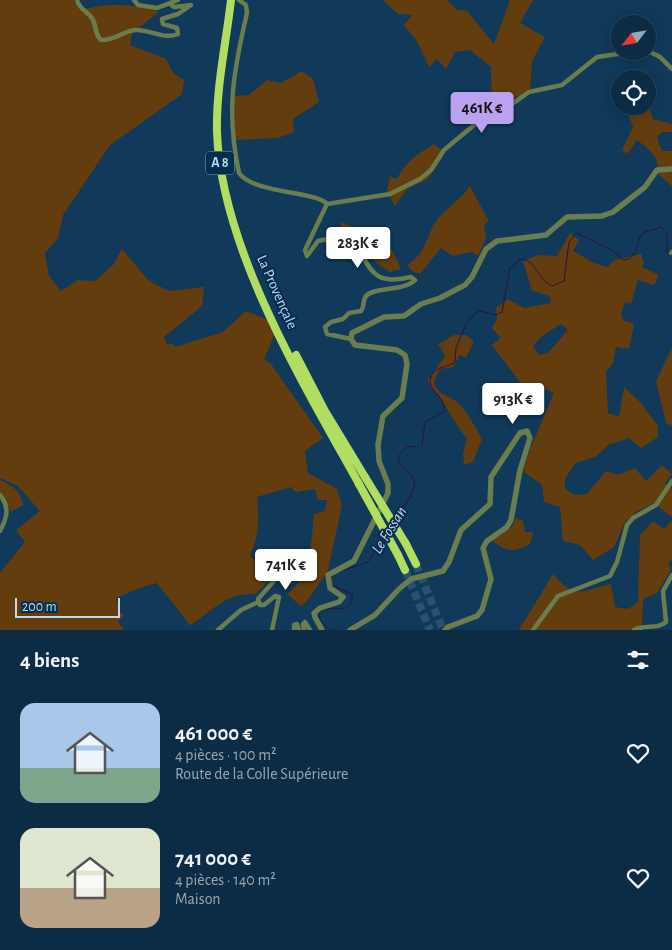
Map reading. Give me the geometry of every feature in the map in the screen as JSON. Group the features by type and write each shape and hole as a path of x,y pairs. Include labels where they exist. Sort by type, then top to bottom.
{"highway":[{"name":"La Provençale","path":"232,3 218,96 220,163 226,198 236,230 272,311 303,375 405,570"},
{"name":"La Provençale","path":"303,375 406,544 416,564"}],"street":[{"path":"77,0 80,8 94,21 98,37 107,41 137,30 166,36 178,34 177,28 163,24 162,19 178,14 191,5 174,7 170,4"},
{"path":"134,0 138,5 151,8 170,4 178,0"},
{"path":"239,0 246,5 247,13 232,84 231,102 233,138 239,173 250,181 284,193 322,199 327,204"},
{"path":"327,204 390,194 420,180 431,170 444,150 485,116 505,108 530,92 562,85 598,57 611,55"},
{"path":"656,55 672,69"},
{"path":"322,630 314,613 320,608 339,602 343,597 330,588 328,575 354,561 388,493 388,484 378,454 380,426 382,416 402,398 407,364 405,355 397,350 355,345 351,339 352,333 358,328 384,317 404,316 421,304 440,298 464,285 472,277 486,249 497,240 546,235 563,219 571,216 608,215 622,207 634,194 645,187 657,170 672,169"},
{"path":"327,204 304,250 307,256 318,241 342,236 350,240 371,272 387,279 394,280 412,277 415,280 403,286 369,294 364,299 361,311 349,313 343,319 331,322 325,327 325,333 327,334 351,339"},
{"path":"350,630 376,615 399,589 411,579 438,573 447,567 461,530 490,504 491,477 495,469 513,446 520,433 527,431 530,438 520,470 511,520 507,527 487,541 483,548 491,579 482,610 477,616 448,626 445,630"},
{"path":"533,630 558,596 610,576 617,562 628,524 656,505 672,481"},
{"path":"0,495 5,504 7,514 0,531"},
{"path":"218,630 241,610 258,602 262,593 280,574 290,552"},
{"path":"634,630 638,628 654,630 663,626 666,622 663,591 672,575"},
{"path":"258,602 264,605 275,596 279,597 272,630"},
{"path":"304,630 302,624 305,622 310,630"},
{"path":"294,630 294,625 297,624 300,630"}],"shaded area":[{"path":"0,0 74,0 80,10 120,5 159,12 132,33 130,45 166,59 173,73 184,80 182,94 110,145 63,215 58,238 45,253 49,276 61,291 78,280 95,281 113,265 122,249 149,281 169,291 204,287 202,306 164,337 167,345 172,343 175,347 223,332 246,311 268,320 275,334 264,359 271,364 323,438 305,451 308,473 337,489 342,505 328,570 308,600 301,606 287,594 295,587 306,568 311,547 314,514 325,511 327,500 318,500 315,489 296,492 291,487 257,497 258,527 250,556 262,567 280,562 271,578 256,594 245,594 228,599 190,625 157,583 116,598 120,612 124,616 118,621 124,630 0,630 0,573 25,542 16,530 40,511 18,486 0,478"},
{"path":"383,0 447,0 457,10 467,11 494,44 510,0 533,0 520,23 545,37 532,61 530,90 492,110 491,67 470,50 455,52 446,69 437,59 429,67 417,41 404,25 412,15 398,14"},
{"path":"302,71 313,79 319,102 293,119 294,132 278,138 235,140 234,96 249,95 267,80 281,83"},
{"path":"628,115 652,115 653,119 672,124 672,132 662,132 657,138 662,151 672,151 672,186 658,174 656,158 653,154 637,140 627,154 622,150 633,127"},
{"path":"434,144 445,153 428,179 407,189 395,206 387,191 390,176 397,179 408,163"},
{"path":"470,186 489,222 484,224 486,239 478,256 472,252 453,256 441,248 420,274 412,271 407,265 418,256 435,223"},
{"path":"340,222 360,230 383,250 392,250 401,269 390,272 376,262 354,243"},
{"path":"570,233 579,240 573,251 594,263 607,267 615,260 641,254 644,262 642,267 659,275 654,285 638,280 631,304 625,302 621,313 623,320 634,324 629,349 616,347 613,363 606,372 608,413 619,417 624,387 640,402 658,426 658,437 641,448 629,438 610,444 595,457 575,463 565,479 565,489 575,495 587,494 606,471 618,475 635,468 646,481 662,465 672,474 665,483 672,488 672,517 654,503 636,512 625,522 614,547 593,560 580,545 563,541 560,507 544,502 542,485 523,471 530,449 554,393 544,388 524,397 521,389 523,386 492,345 501,338 492,328 497,319 496,308 508,299 524,308 551,303 550,296 532,291 523,261 539,255 557,256","holes":["561,324 568,330 548,353 539,355 533,346 542,336"]},
{"path":"454,335 466,335 474,341 466,358 460,355 453,367 440,369 434,382 441,393 453,399 461,406 482,439 473,462 464,465 463,453 467,439 428,380 445,356 438,344"},
{"path":"672,348 672,426 666,423 656,381"},
{"path":"0,480 16,490 21,496 23,505 11,512 0,492"},
{"path":"516,518 523,521 525,532 533,532 530,544 510,550 491,540 511,528"},
{"path":"672,520 672,560 668,563 671,570 657,593 643,599 642,630 519,630 553,574 567,588 573,590 585,591 611,584 615,607 628,609 638,602 640,535 653,521 664,529"}],"waterway":[{"name":"Le Fossan","path":"468,320 479,311 496,315 502,312 510,268 521,259 531,263 543,280 552,286 564,281 569,242 577,233 613,251 623,260 628,259 634,254 642,233 661,227 667,234 667,253 672,256"},
{"name":"Le Fossan","path":"422,445 425,422 445,411 443,402 430,385 432,374 438,369 455,362 456,348 467,322"},
{"name":"Le Fossan","path":"396,519 411,496 415,483 411,475 400,463 398,456 407,447 419,446"},
{"name":"Le Fossan","path":"339,572 368,562 383,537"},
{"name":"Le Fossan","path":"326,609 346,608 352,602 352,594 333,586"},
{"name":"Le Fossan","path":"319,613 320,620 330,630"}],"tunnel":[{"path":"416,564 443,630"},
{"path":"405,570 430,630"}]}
